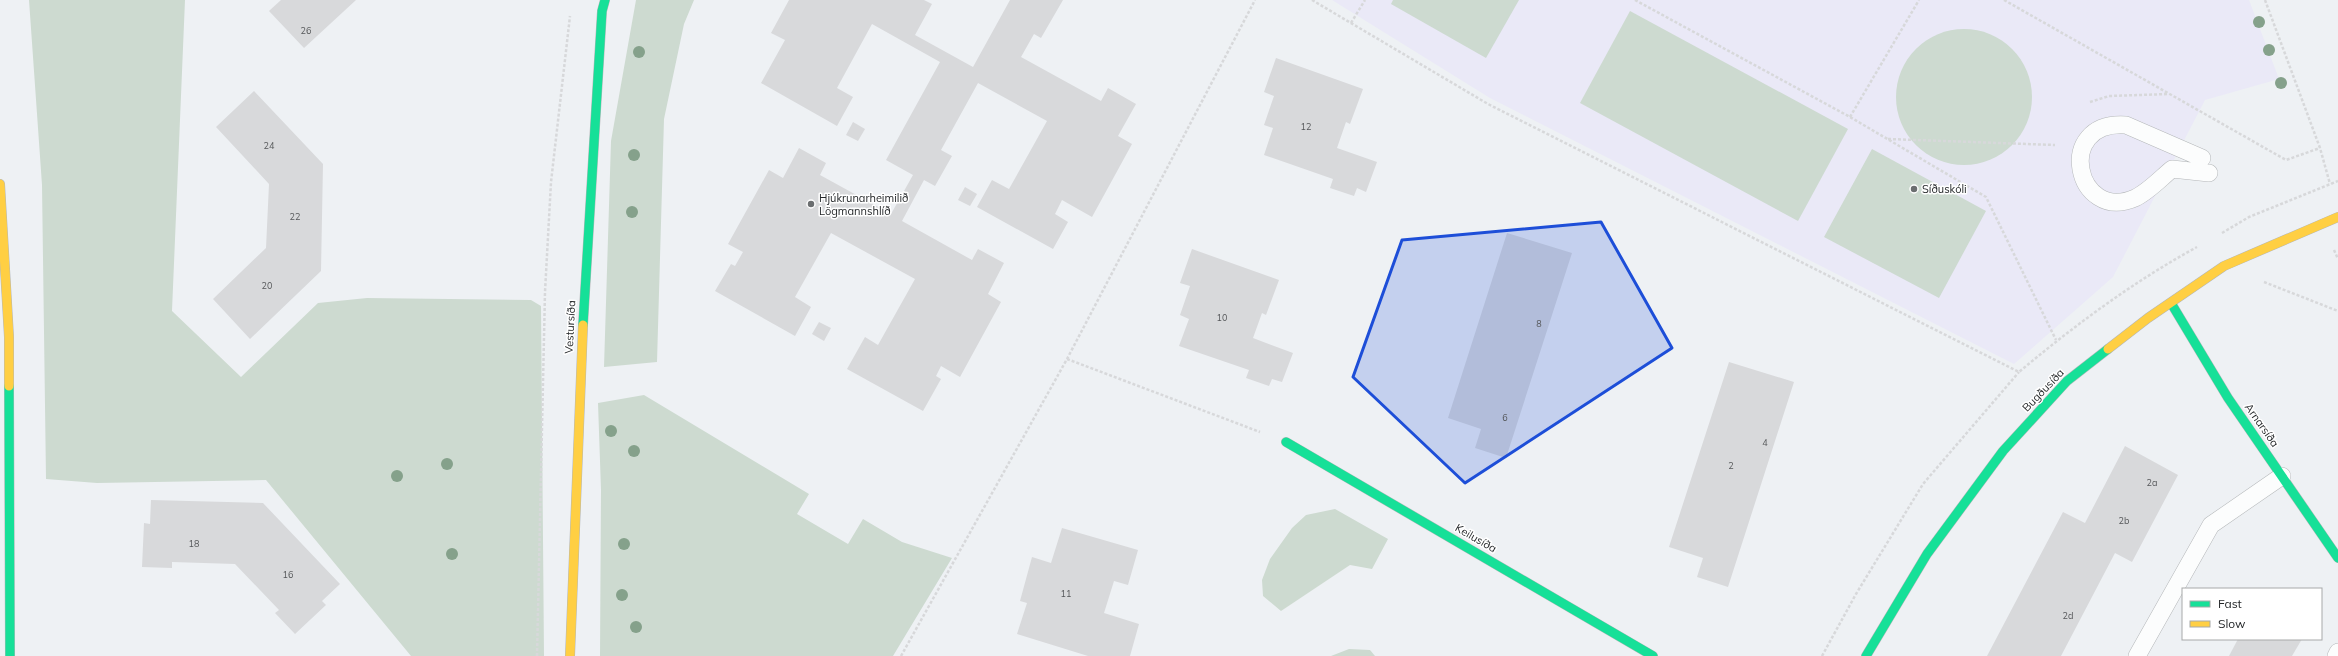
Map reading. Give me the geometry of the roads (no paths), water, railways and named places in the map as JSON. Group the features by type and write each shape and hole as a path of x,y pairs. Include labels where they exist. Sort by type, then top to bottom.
{"street":[{"name":"Vestursíða","path":"570,656 576,424 591,159 602,11 605,0"},
{"path":"0,184 9,337 10,656"},
{"name":"Bugðusíða","path":"1866,656 1927,554 2003,451 2066,382 2171,303 2224,266 2338,216"},
{"name":"Arnarsíða","path":"2171,303 2228,398 2338,558"},
{"name":"Keilusíða","path":"1286,442 1653,656"}],"lane":[{"path":"2202,158 2126,125 2113,124 2100,128 2089,136 2082,148 2079,161 2081,174 2087,187 2097,196 2110,201 2123,201 2136,197 2172,169 2209,173"},
{"path":"2137,656 2210,525 2282,476"},
{"path":"2336,656 2338,652"}],"place":[{"name":"Síðuskóli","path":"1914,189"},
{"name":"Hjúkrunarheimilið Lögmannshlíð","path":"811,204"}]}
